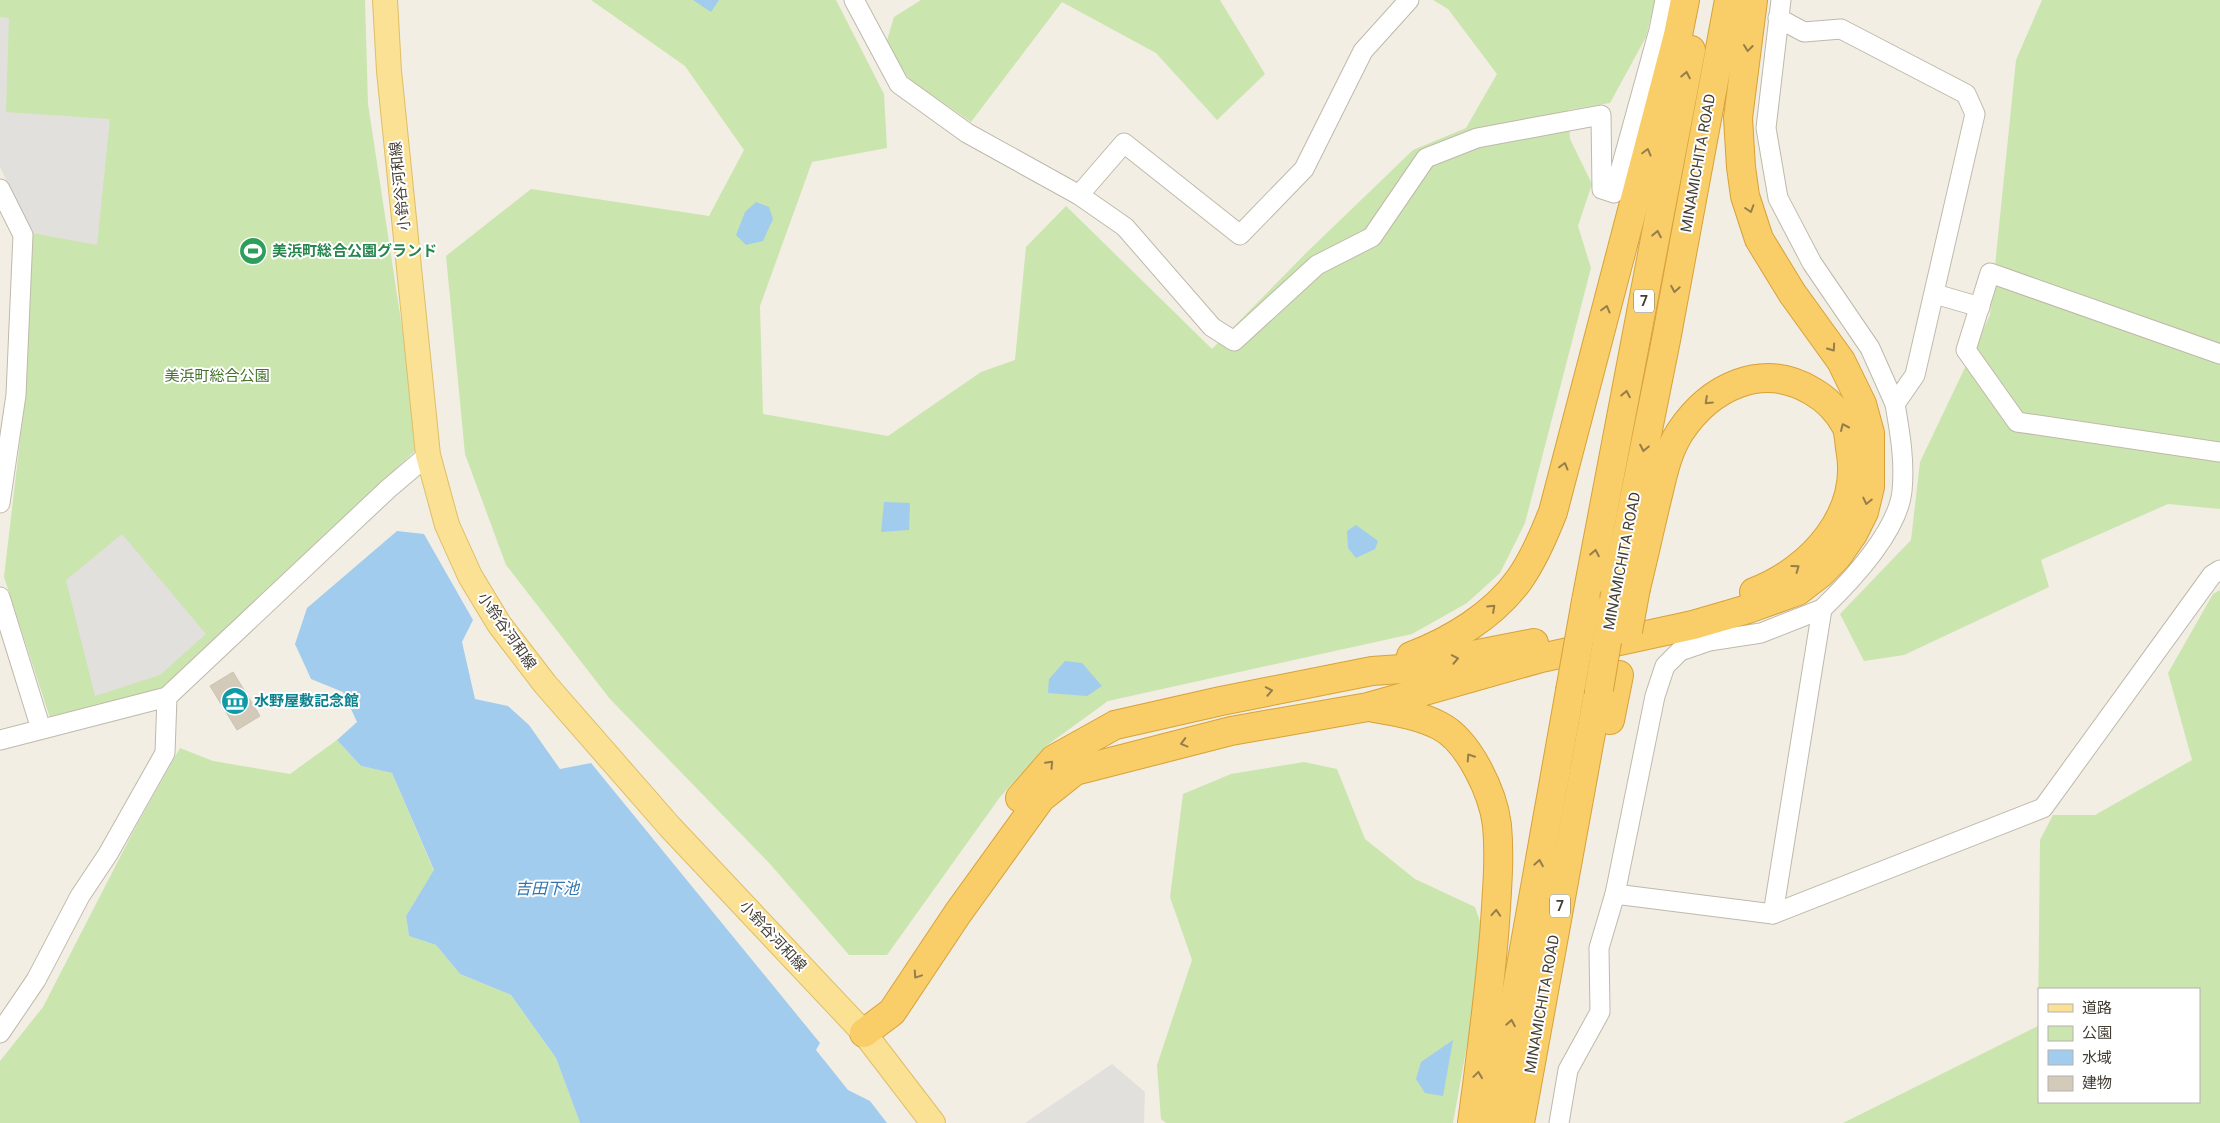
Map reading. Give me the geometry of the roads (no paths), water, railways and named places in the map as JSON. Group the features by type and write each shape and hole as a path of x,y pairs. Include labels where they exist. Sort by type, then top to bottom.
{"highway":[{"path":"1372,671 1422,652 1453,637 1490,611 1519,580 1539,545 1553,512 1678,35 1685,0"},
{"name":"MINAMICHITA ROAD","path":"1493,1123 1586,601 1700,0"},
{"name":"MINAMICHITA ROAD","path":"1520,1123 1565,876 1609,682 1626,591 1666,340 1729,0"},
{"path":"864,1033 892,1012 958,913 1041,798 1074,771 1231,731 1368,707 1541,658 1693,625 1763,604 1798,591 1820,574 1837,556 1853,534 1864,512 1870,487 1870,433 1862,404 1841,361 1792,293 1759,239 1745,196 1738,118 1753,0"},
{"path":"864,1033 876,1002 1013,806 1054,759 1115,725 1221,701 1372,671 1410,667 1682,612 1739,597 1772,585 1803,563 1830,537 1848,502 1854,466 1846,426 1826,399 1803,385 1784,378 1761,378 1744,381 1715,395 1697,411 1680,432 1667,456 1626,591"},
{"path":"1368,707 1407,714 1441,726 1470,753 1484,782 1497,823 1499,868 1490,987 1472,1123"}],"main road":[{"name":"小鈴谷河和線","path":"384,0 389,71 428,455 447,526 470,576 500,624 545,684 670,827 864,1033 933,1123"}],"street":[{"path":"854,0 899,84 967,133 1079,195 1125,227 1212,327 1234,341 1317,265 1372,237 1426,158 1477,138 1601,114 1602,190 1614,193 1660,30 1665,0"},
{"path":"1079,195 1124,143 1240,235 1304,169 1363,51 1409,0"},
{"path":"1780,9 1804,32 1841,29 1966,94 1975,114 1915,375 1895,404"},
{"path":"1559,1123 1568,1070 1600,1012 1599,948 1615,894 1655,696 1665,666 1680,651 1709,641 1761,633 1822,609 1851,581 1890,526 1902,493 1904,452 1895,404 1870,348 1812,263 1778,198 1766,128 1780,9"},
{"path":"0,189 24,235 16,395 0,503"},
{"path":"2220,354 1990,273 1966,350 2017,422 2220,452"},
{"path":"1935,294 1980,307"},
{"path":"0,740 167,697 388,489 428,455"},
{"path":"1615,894 1773,914 2043,808 2212,575 2220,570"},
{"path":"0,597 41,729"},
{"path":"1773,914 1822,609"},
{"path":"0,1033 36,980 80,896 108,854 165,753 167,697"}],"water":[{"path":"693,0 719,0 711,12"},
{"path":"756,202 769,207 773,219 763,241 746,245 736,235 745,212"},
{"path":"884,502 910,503 909,530 881,532"},
{"path":"1356,525 1378,541 1375,549 1356,558 1348,548 1347,531"},
{"name":"吉田下池","path":"397,531 424,534 473,620 462,642 475,699 508,706 529,725 560,769 591,763 820,1043 816,1050 848,1090 870,1101 887,1123 580,1123 556,1058 511,995 460,974 436,945 409,936 406,916 434,870 392,773 361,766 337,740 357,722 343,692 311,679 295,644 307,608"},
{"path":"1065,661 1082,663 1102,686 1087,696 1048,693 1049,679"},
{"path":"1453,1040 1443,1096 1425,1093 1416,1079 1421,1062"}],"place":[{"name":"美浜町総合公園グランド","path":"253,251"},
{"name":"水野屋敷記念館","path":"235,701"}],"park label":[{"name":"美浜町総合公園","path":"217,376"}]}
